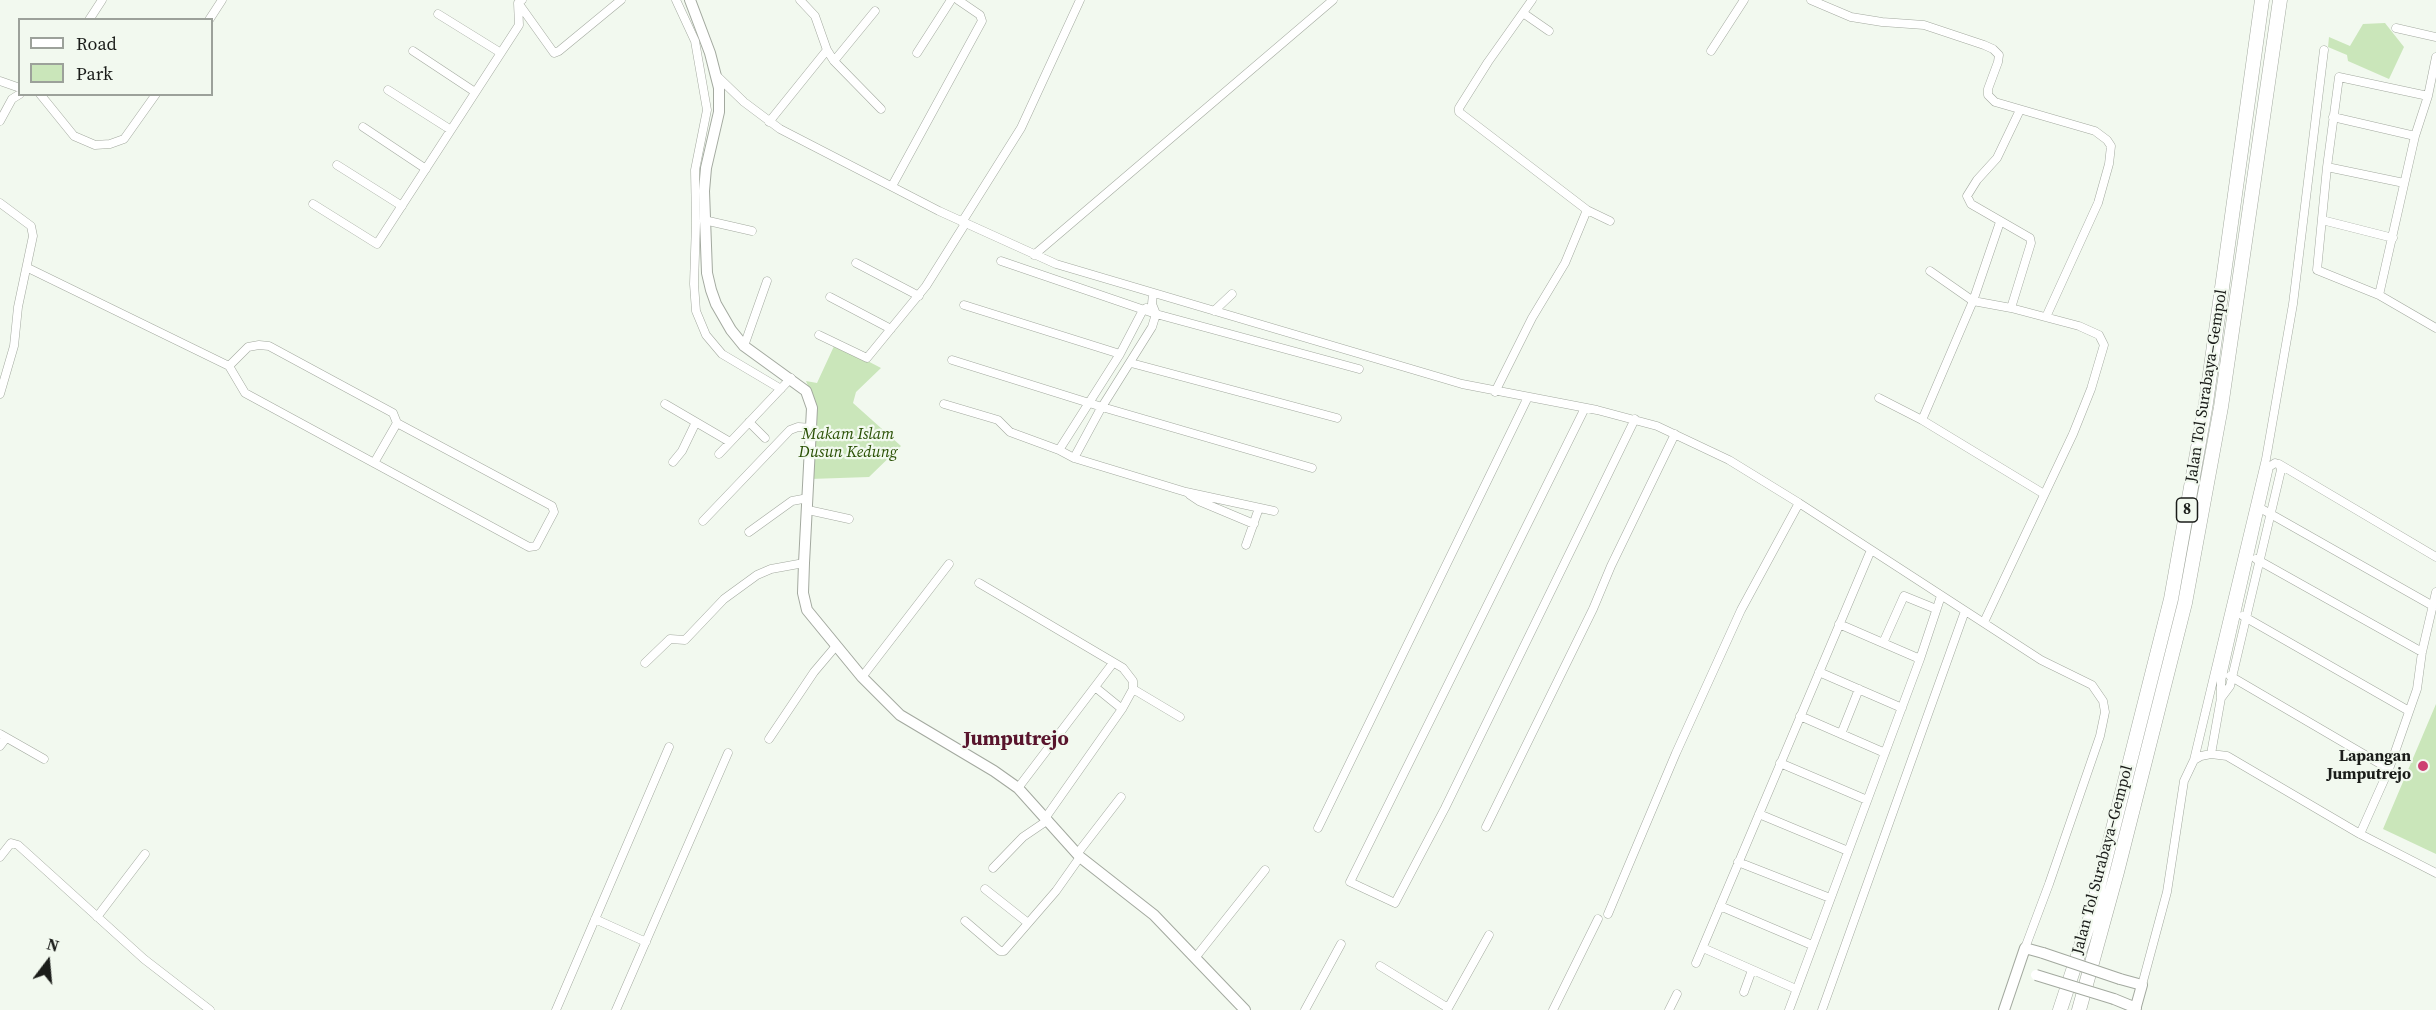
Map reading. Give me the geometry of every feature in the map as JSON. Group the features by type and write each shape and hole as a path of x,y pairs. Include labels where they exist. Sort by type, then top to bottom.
{"highway":[{"name":"Jalan Tol Surabaya–Gempol","path":"2060,1010 2091,916 2171,599 2206,403 2262,0"},
{"name":"Jalan Tol Surabaya–Gempol","path":"2079,1010 2117,872 2185,603 2221,407 2280,0"}],"main road":[{"path":"690,0 719,88 719,112 706,144 704,220 707,273 711,290 726,322 744,346 785,384 808,395 812,408 807,427 802,498 808,510 799,564 807,610 832,651 900,715 994,771 1018,788 1045,822 1078,857 1154,915 1245,1010"},
{"path":"2004,1010 2025,948 2142,985 2136,1009 2114,999 2018,971"}],"street":[{"path":"89,18 102,0"},
{"path":"210,18 222,0"},
{"path":"519,1 554,53 621,0"},
{"path":"676,0 695,41 706,93 708,115 706,144 694,170 696,224 694,284 699,321 713,346 722,354 785,384 719,454"},
{"path":"800,0 815,16 827,51 834,61 881,109"},
{"path":"917,53 951,0"},
{"path":"892,186 982,21 981,15 958,0"},
{"path":"819,335 867,358 919,296 1021,128 1080,0"},
{"path":"1034,255 1333,0"},
{"path":"1532,0 1488,62 1459,108 1459,112 1587,210 1610,221"},
{"path":"1711,51 1744,0"},
{"path":"1811,0 1851,17 1924,25 1993,49 1998,53 1998,62 1988,95 1995,102 2095,131 2103,136 2111,146 2108,171 2098,202 2046,316"},
{"path":"313,204 377,244 519,25 519,1"},
{"path":"834,61 875,11"},
{"path":"1523,13 1549,31"},
{"path":"438,14 501,53"},
{"path":"2396,28 2436,38"},
{"path":"2142,985 2168,892 2184,781 2194,760 2266,459 2294,304 2324,50"},
{"path":"413,51 476,92"},
{"path":"770,122 827,51"},
{"path":"2379,296 2415,136 2428,96 2436,57"},
{"path":"715,73 727,87 770,122 964,223 1034,255 1402,368 1495,392 1635,419 1675,434 1729,460 2041,660 2092,686 2103,701 2105,712 2100,736 2025,948"},
{"path":"2428,96 2339,77 2317,270 2379,296 2436,328"},
{"path":"0,81 18,87"},
{"path":"388,90 451,130"},
{"path":"0,121 12,99 18,95"},
{"path":"42,96 74,136 95,146 124,139 155,96"},
{"path":"2011,308 2031,240 2028,236 1971,204 1967,196 1977,180 1997,158 2020,110"},
{"path":"2333,117 2415,136"},
{"path":"363,127 426,169"},
{"path":"337,165 402,206"},
{"path":"2327,167 2404,183"},
{"path":"0,203 31,226 33,236 18,307 14,346 0,394"},
{"path":"1495,392 1532,318 1565,263 1587,210"},
{"path":"704,220 752,231"},
{"path":"2322,220 2393,238"},
{"path":"1922,420 1973,301 2000,222"},
{"path":"1001,261 1156,314 1359,369"},
{"path":"856,263 919,296"},
{"path":"28,268 229,366 245,393 529,548 536,546 554,512 552,506 397,423 393,413 269,346 248,347 229,366"},
{"path":"1930,270 1973,301 2046,316 2089,329 2099,335 2104,345 2091,389 1984,622"},
{"path":"744,346 767,281"},
{"path":"1074,458 1102,407 1147,338 1156,314 1152,304 1154,293"},
{"path":"1214,311 1232,294"},
{"path":"830,297 891,328"},
{"path":"1059,450 1120,354 1143,310 1152,304"},
{"path":"964,305 1120,354"},
{"path":"952,360 1089,401 1102,407 1312,468"},
{"path":"1131,363 1338,418"},
{"path":"1318,828 1528,398"},
{"path":"1879,398 1922,420 2044,494"},
{"path":"665,404 730,442"},
{"path":"944,404 998,420 1010,432 1074,458 1186,492 1274,512"},
{"path":"1585,408 1350,882 1395,903 1635,419"},
{"path":"674,462 696,422"},
{"path":"749,422 765,438"},
{"path":"374,463 397,423"},
{"path":"703,521 790,430 807,427"},
{"path":"1486,827 1593,609 1611,566 1675,434"},
{"path":"2211,754 2222,698 2223,673 2269,467 2273,463 2278,463 2436,557"},
{"path":"2222,698 2232,678 2281,470 2278,463"},
{"path":"1186,492 1199,501 1254,524"},
{"path":"749,532 802,498"},
{"path":"1608,914 1676,753 1741,610 1799,503"},
{"path":"1246,545 1259,508"},
{"path":"2260,508 2433,606"},
{"path":"808,510 849,519"},
{"path":"1696,963 1871,550"},
{"path":"2249,556 2422,652"},
{"path":"645,663 670,639 685,640 724,598 757,575 799,564"},
{"path":"862,677 949,564"},
{"path":"979,583 1113,663 1130,675 1133,689 1122,709 1045,822 1023,837 993,868"},
{"path":"2360,834 2389,769 2417,689 2422,652 2436,592"},
{"path":"1883,643 1904,596 1936,609"},
{"path":"1790,1010 1812,945 1920,659 1941,596"},
{"path":"1822,1010 1965,611"},
{"path":"2237,612 2409,711"},
{"path":"1839,624 1920,659"},
{"path":"769,739 814,672 832,651"},
{"path":"1018,788 1113,663"},
{"path":"1819,672 1902,708"},
{"path":"2223,673 2389,769"},
{"path":"1095,687 1122,709"},
{"path":"1133,689 1180,717"},
{"path":"1841,734 1859,689"},
{"path":"1800,716 1885,753"},
{"path":"0,746 3,736 44,759"},
{"path":"556,1010 669,747"},
{"path":"616,1010 728,753"},
{"path":"2194,760 2211,754 2221,754 2236,760 2360,834 2436,873"},
{"path":"1780,763 1867,800"},
{"path":"965,921 1002,951 1071,870 1121,797"},
{"path":"1759,814 1848,851"},
{"path":"0,857 10,843 15,843 144,958 210,1010"},
{"path":"97,917 145,854"},
{"path":"1738,862 1830,898"},
{"path":"1195,958 1265,870"},
{"path":"985,889 1028,923"},
{"path":"1720,906 1812,945"},
{"path":"595,919 646,942"},
{"path":"1553,1010 1598,920"},
{"path":"1380,966 1447,1009 1489,935"},
{"path":"1305,1010 1341,944"},
{"path":"1703,948 1796,989"},
{"path":"1744,992 1752,970"},
{"path":"1669,1010 1677,994"}],"green space":[{"path":"2385,23 2404,47 2389,79 2348,61 2347,55 2328,47 2329,37 2350,46 2363,24"},
{"name":"Makam Islam Dusun Kedung","path":"835,344 881,368 856,392 853,403 901,446 869,477 810,479 817,407 806,381 817,383"},
{"name":"Lapangan Jumputrejo","path":"2436,704 2436,854 2383,829"}],"place":[{"name":"Lapangan Jumputrejo","path":"2423,766"}],"district":[{"name":"Jumputrejo","path":"1016,740"}]}
